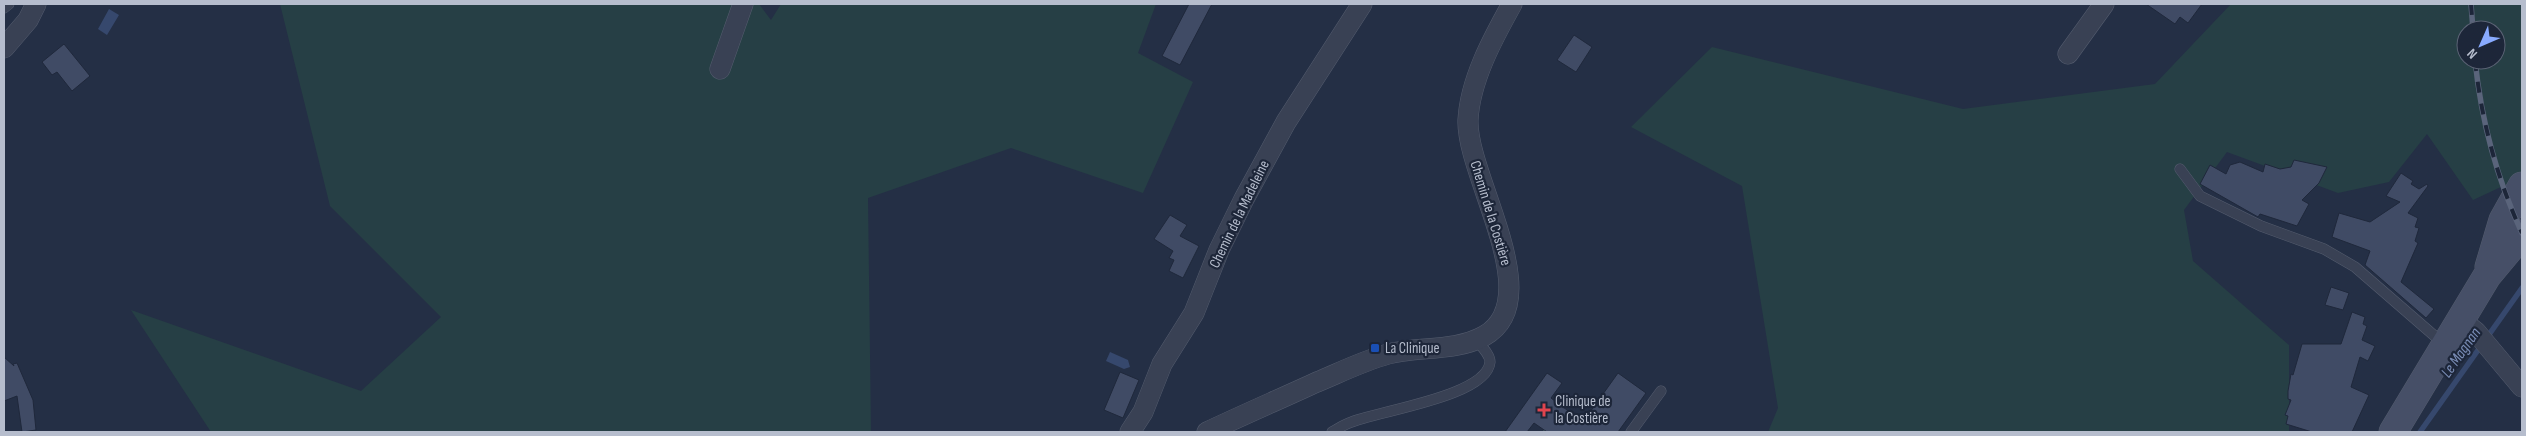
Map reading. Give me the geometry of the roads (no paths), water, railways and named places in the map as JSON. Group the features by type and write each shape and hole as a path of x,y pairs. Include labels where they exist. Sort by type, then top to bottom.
{"street":[{"path":"4,48 28,20 36,4"},
{"path":"720,69 743,4"},
{"name":"Chemin de la Madeleine","path":"1130,432 1143,412 1162,364 1194,313 1219,250 1244,199 1286,122 1362,4"},
{"name":"Chemin de la Costière","path":"1207,432 1363,362 1408,350 1456,345 1476,340 1489,333 1500,321 1508,306 1510,287 1507,262 1476,168 1468,133 1468,119 1471,102 1483,65 1512,4"},
{"path":"2068,54 2104,4"},
{"path":"2393,432 2446,345 2468,326 2487,276 2503,220 2522,186"},
{"path":"2487,276 2522,234"},
{"path":"2468,326 2522,387"}],"lane":[{"path":"4,8 9,4"},
{"path":"2180,169 2200,196 2261,226 2324,249 2355,267 2446,345"},
{"path":"1332,432 1350,422 1436,399 1473,384 1484,375 1490,364 1489,356 1476,340"},
{"path":"1631,432 1661,391"}],"water":[{"path":"109,9 119,15 107,35 98,29"},
{"path":"1110,352 1128,360 1130,367 1124,369 1106,361"}],"waterway":[{"name":"Le Magnan","path":"2420,432 2522,288"}],"railway":[{"path":"2471,4 2472,20"},
{"path":"2476,70 2481,104 2491,148 2505,191 2522,233"}],"place":[{"name":"La Clinique","path":"1375,348"},
{"name":"Clinique de la Costière","path":"1544,410"}]}
